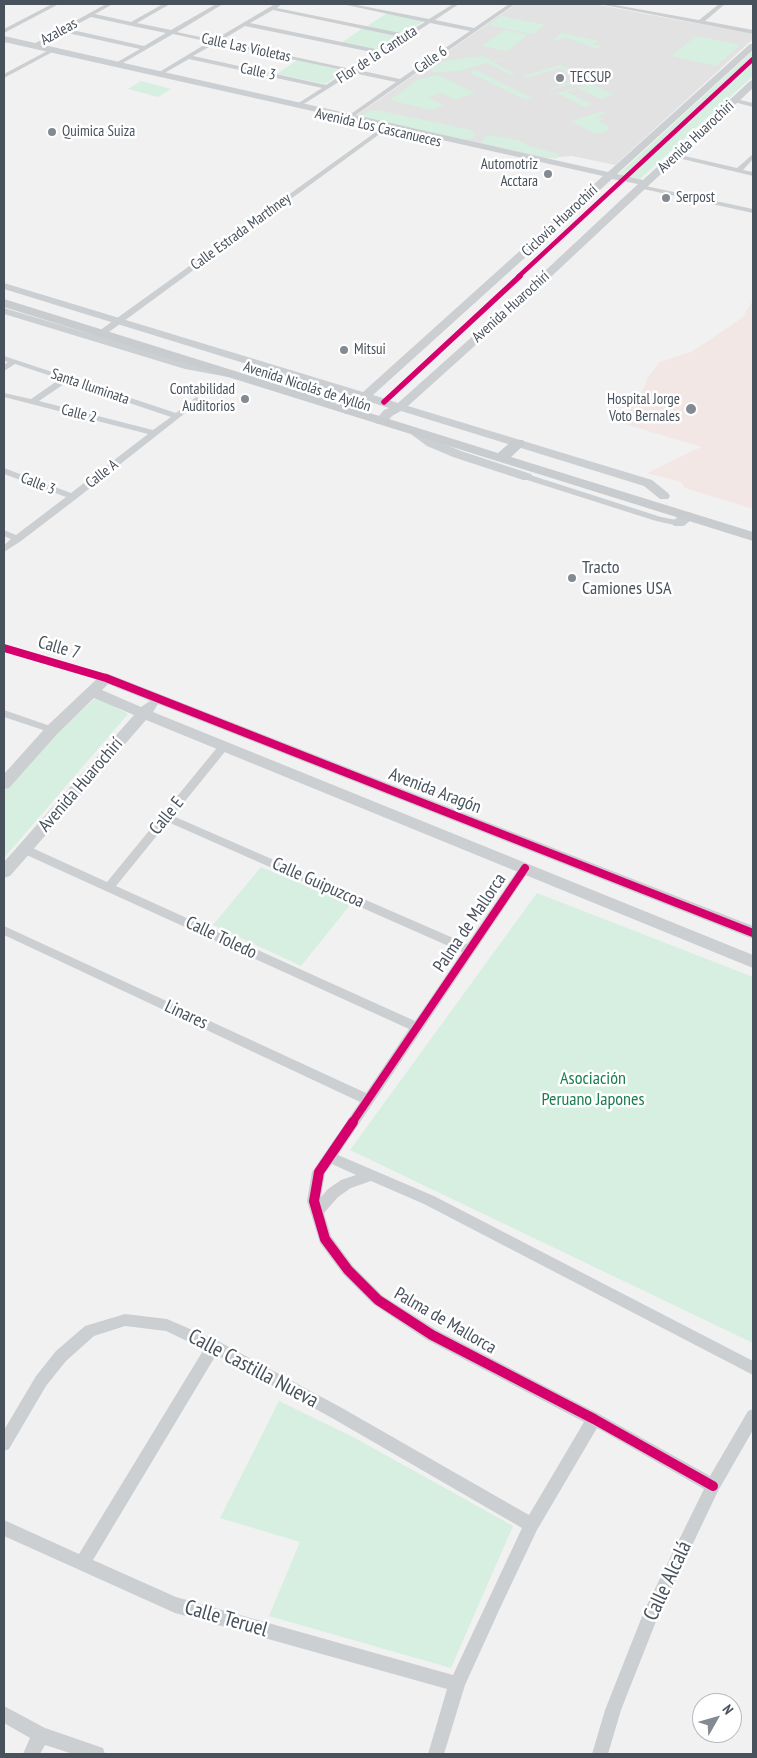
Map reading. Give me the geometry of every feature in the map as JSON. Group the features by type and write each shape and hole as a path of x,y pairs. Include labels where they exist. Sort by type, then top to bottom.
{"main road":[{"name":"Avenida Nicolás de Ayllón","path":"4,294 244,377 357,403"},
{"name":"Avenida Nicolás de Ayllón","path":"6,307 107,330 357,403 628,488 664,496 753,524"},
{"name":"Avenida Nicolás de Ayllón","path":"390,413 416,432 509,451 683,520 753,537"}],"street":[{"path":"4,31 56,4"},
{"name":"Azaleas","path":"33,46 107,4"},
{"path":"132,24 167,4"},
{"path":"116,64 220,4"},
{"path":"159,74 279,4"},
{"path":"345,4 474,30"},
{"name":"Flor de la Cantuta","path":"299,105 455,4"},
{"name":"Calle 6","path":"350,117 512,4"},
{"path":"602,4 753,32"},
{"path":"702,22 722,4"},
{"path":"271,8 406,36"},
{"name":"Calle Las Violetas","path":"90,15 402,81"},
{"path":"244,24 381,52"},
{"path":"63,30 144,48"},
{"name":"Avenida Los Cascanueces","path":"4,39 50,52 386,127 641,187 753,207"},
{"name":"Avenida Los Cascanueces","path":"4,44 116,64 299,105 386,127"},
{"name":"Avenida Huarochiri","path":"607,179 753,46"},
{"path":"4,76 50,52"},
{"name":"Calle 3","path":"188,57 328,87"},
{"name":"Avenida Huarochiri","path":"641,187 736,101 753,83"},
{"path":"736,101 753,104"},
{"name":"Calle Estrada Marthney","path":"107,330 386,127"},
{"path":"676,156 753,174"},
{"path":"739,170 753,156"},
{"name":"Avenida Huarochirí","path":"357,403 607,179"},
{"name":"Avenida Huarochirí","path":"390,413 535,286 641,187"},
{"name":"Avenida Los Cascanueces","path":"710,200 753,212"},
{"name":"Avenida Nicolás de Ayllón","path":"4,286 107,330"},
{"name":"Santa Iluminata","path":"4,358 177,416"},
{"path":"4,369 14,361"},
{"path":"32,402 66,379"},
{"name":"Calle 2","path":"4,395 155,433"},
{"name":"Calle A","path":"4,549 199,399"},
{"name":"Avenida Nicolás de Ayllón","path":"357,403 390,413"},
{"name":"Avenida Nicolás de Ayllón","path":"416,432 431,443 458,454 659,519 683,520"},
{"name":"Avenida Nicolás de Ayllón","path":"509,451 648,483 664,496"},
{"name":"Calle 3","path":"4,470 73,497"},
{"path":"4,533 18,539"},
{"name":"Calle 7","path":"4,648 106,678"},
{"path":"4,784 52,730 106,678"},
{"name":"Avenida Aragón","path":"106,678 753,932"},
{"name":"Avenida Aragón","path":"92,692 753,962"},
{"name":"Avenida Huarochirí","path":"4,872 157,698"},
{"path":"4,713 52,730"},
{"name":"Calle E","path":"109,887 224,746"},
{"name":"Calle Guipuzcoa","path":"166,816 470,950"},
{"name":"Calle Toledo","path":"24,849 418,1028"},
{"name":"Palma de Mallorca","path":"525,868 418,1028 318,1172 314,1201 316,1212 326,1239 348,1270 378,1300 432,1335 594,1419 713,1486"},
{"name":"Linares","path":"4,930 368,1100"},
{"path":"329,1157 429,1200 753,1368"},
{"path":"316,1212 333,1193 346,1184 370,1175"},
{"name":"Calle Castilla Nueva","path":"4,1444 41,1381 61,1356 90,1331 125,1320 168,1325 213,1346 337,1413 532,1525"},
{"path":"82,1564 213,1346"},
{"name":"Calle Alcalá","path":"600,1754 613,1710 651,1616 713,1486 753,1416"},
{"path":"436,1754 458,1684 532,1525 594,1419"},
{"name":"Calle Teruel","path":"4,1528 175,1605 458,1684"},
{"path":"4,1714 41,1734 98,1754"},
{"path":"31,1754 41,1734"}],"shaded area":[{"name":"TECSUP","path":"516,4 593,4 753,34 753,39 615,165 572,156 547,158 354,117"},
{"name":"Hospital Jorge Voto Bernales","path":"753,300 753,509 685,488 681,482 647,473 701,447 618,422 640,397 648,377 660,362 693,351 742,318"}],"green space":[{"path":"387,13 424,21 403,34 366,27"},
{"path":"501,16 545,25 533,34 489,25"},
{"path":"363,28 401,36 378,51 341,43"},
{"path":"504,30 528,35 507,51 482,46"},
{"path":"561,33 599,41 592,44 602,47 598,49 567,38 552,41"},
{"path":"696,36 740,45 716,66 671,56"},
{"path":"753,51 753,76 640,179 619,174"},
{"path":"483,56 492,61 508,57 493,62 515,74 511,75 487,63 459,71 434,72 430,70 444,61"},
{"path":"297,60 345,71 325,84 277,74"},
{"path":"560,65 588,79 551,90 549,89 581,78 559,68 526,78 523,76"},
{"path":"476,70 532,98 526,100 469,72"},
{"path":"441,76 475,93 455,100 442,93 429,97 444,106 431,110 390,100 417,80"},
{"path":"141,81 171,89 158,97 128,89"},
{"path":"590,83 614,95 600,99 578,88 567,92 592,104 585,107 559,94 549,96"},
{"path":"377,110 471,130 476,135 471,139 461,139 359,117 369,111"},
{"path":"604,111 606,113 598,116 603,119 598,121 610,127 606,131 596,134 571,121"},
{"path":"487,135 518,140 531,147 555,153 559,156 556,159 481,143"},
{"path":"97,697 128,714 4,858 4,791 55,734"},
{"path":"261,867 350,905 301,966 213,925"},
{"name":"Asociación Peruano Japones","path":"537,893 753,977 753,1343 350,1150"},
{"path":"279,1401 355,1438 513,1526 451,1668 269,1616 300,1542 220,1518"}],"cycle path":[{"name":"Ciclovía Huarochirí","path":"384,402 753,59"},
{"path":"4,648 106,678 753,933"},
{"path":"525,868 319,1172 314,1201 319,1222 325,1239 348,1270 378,1300 432,1335 594,1419 713,1486"}],"place":[{"name":"TECSUP","path":"560,78"},
{"name":"Quimica Suiza","path":"52,132"},
{"name":"Automotriz Acctara","path":"548,174"},
{"name":"Serpost","path":"666,198"},
{"name":"Mitsui","path":"344,350"},
{"name":"Contabilidad Auditorios","path":"245,399"},
{"name":"Hospital Jorge Voto Bernales","path":"691,409"},
{"name":"Tracto Camiones USA","path":"572,578"}]}
